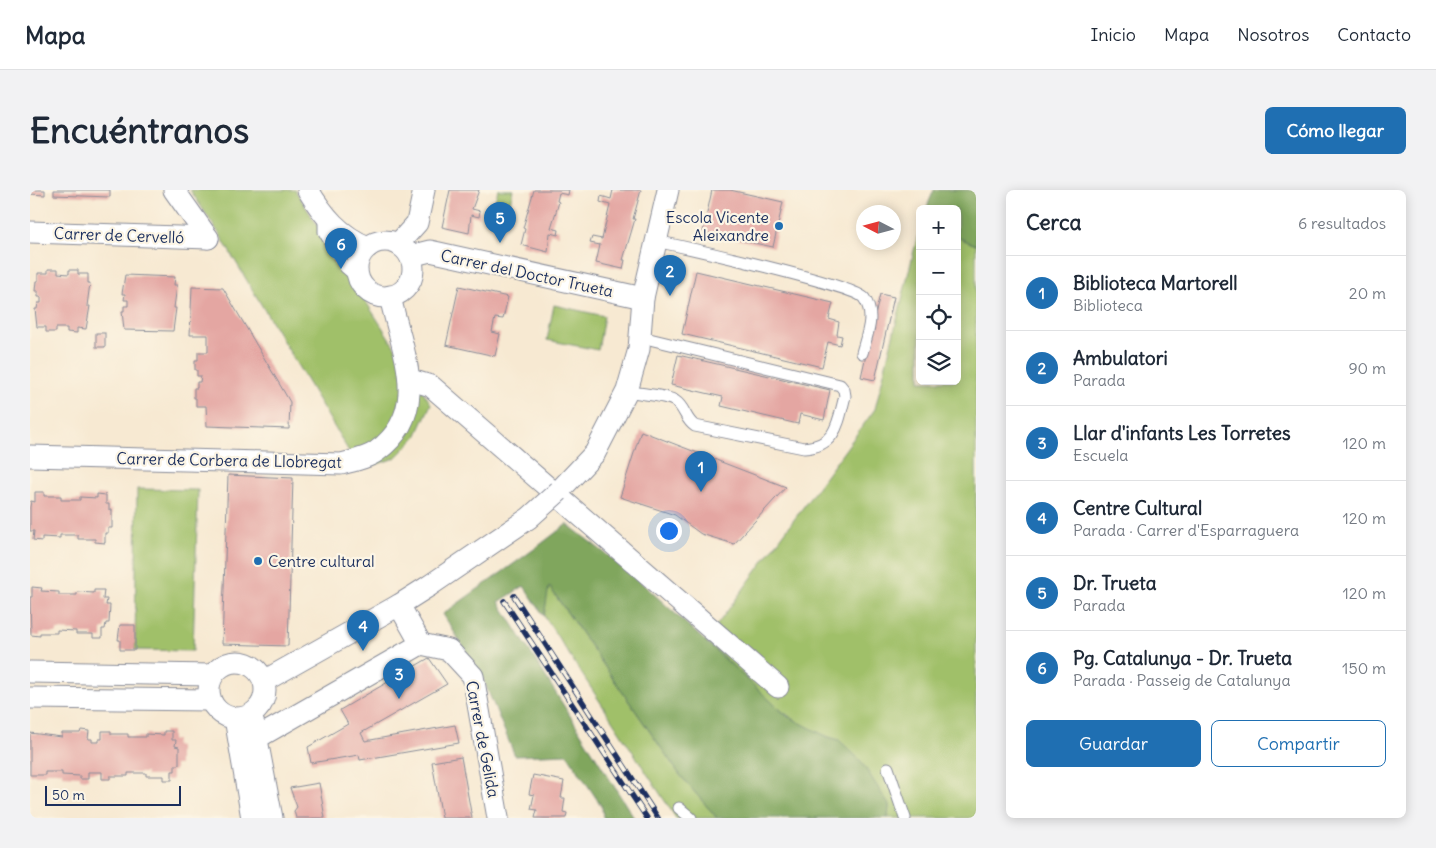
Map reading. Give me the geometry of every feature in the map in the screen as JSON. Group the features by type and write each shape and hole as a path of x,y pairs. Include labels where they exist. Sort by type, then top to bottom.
{"street":[{"name":"Carrer de Cervelló","path":"30,232 208,238 174,190"},
{"path":"308,190 324,216 354,241 368,246"},
{"path":"404,250 417,223 424,190"},
{"path":"264,681 399,605 529,518 559,491 595,453 627,392 640,337 643,298 668,190"},
{"path":"383,240 404,250 413,264 410,281 398,293 390,296 372,293 360,280 358,262 368,246 383,240"},
{"name":"Carrer del Doctor Trueta","path":"404,250 430,252 643,298"},
{"name":"Carrer de Corbera de Llobregat","path":"30,456 341,464 376,452 397,431 410,399 410,380 390,296"},
{"path":"410,380 431,386 778,687"},
{"path":"258,738 422,644 399,605"},
{"name":"Carrer de Gelida","path":"422,644 449,650 473,676 498,818"},
{"path":"244,662 253,666 264,681 263,700 259,708 243,716 220,712 210,700 208,692 212,675 226,663 244,662"},
{"path":"30,672 212,675"},
{"path":"30,698 210,700"},
{"path":"243,716 258,738 272,818"},
{"path":"243,716 252,818"}],"lane":[{"path":"324,216 324,232 345,267 360,280"},
{"path":"656,240 833,284 862,295 869,308 870,321 862,353"},
{"path":"627,392 675,401 683,410 689,422 695,426 804,448 815,447 824,443 835,432 845,396 844,390 840,385 640,337"},
{"path":"888,768 905,818"},
{"path":"678,808 692,818"}],"green space":[{"path":"190,190 295,190 431,404 416,437 395,458 360,470 218,232"},
{"path":"498,190 513,190 508,212 493,209"},
{"path":"934,190 976,190 976,245 961,239 961,205 928,205"},
{"path":"961,239 976,245 976,818 888,818 889,805 839,740 801,724 783,712 706,640 875,409 916,242 916,385 961,385"},
{"path":"554,305 604,316 598,350 547,340"},
{"path":"137,489 198,490 193,651 135,650"},
{"path":"567,524 632,574 787,716 828,737 839,740 861,761 889,805 888,818 717,818 680,775 549,586 544,616 524,586 499,602 634,818 603,818 602,807 567,754 515,756 483,679 443,614"},
{"path":"548,585 680,775 717,818 676,818 544,616"}],"building":[{"path":"30,190 45,190 45,195 30,194"},
{"path":"54,190 110,190 110,197 54,195"},
{"path":"450,190 479,190 472,209 480,211 479,217 471,215 469,233 442,227"},
{"path":"534,190 569,190 568,195 559,193 557,201 559,202 551,228 559,230 558,235 550,233 548,252 521,245 525,229 523,228"},
{"path":"613,190 641,190 623,260 625,260 623,269 596,263 600,245 590,243 592,237 602,239 610,205 600,202 601,196 611,199"},
{"path":"712,190 730,190 783,202 773,247 703,232"},
{"path":"48,269 58,269 58,273 69,274 69,270 78,270 78,274 88,274 88,283 90,283 87,306 90,306 86,329 77,328 77,333 67,332 67,328 56,328 56,332 46,332 46,327 37,327 35,309 37,309 38,303 41,303 41,297 38,297 38,291 35,291 36,281 38,281 38,273 48,273"},
{"path":"696,271 833,303 829,319 839,322 837,335 842,336 840,345 828,342 822,367 682,334"},
{"path":"125,275 175,277 174,285 177,285 173,331 124,330 122,311 124,311 124,306 128,306 128,300 124,300 125,294 122,294"},
{"path":"459,286 508,297 503,319 495,318 492,332 500,334 495,356 446,345"},
{"path":"192,287 223,288 290,402 289,429 207,426 206,406 196,406 194,388 197,388 197,382 200,382 201,376 197,376 195,360 198,360 198,352 208,352 208,335 190,335"},
{"path":"880,294 894,297 875,380 861,377"},
{"path":"96,333 105,333 105,347 96,347"},
{"path":"678,355 830,390 824,420 800,414 798,424 721,406 723,397 671,385"},
{"path":"641,431 786,487 734,544 701,534 675,515 620,497"},
{"name":"Centre cultural","path":"228,475 293,478 288,646 222,644"},
{"path":"35,492 44,492 44,496 61,496 61,500 80,500 80,497 97,498 97,494 106,495 106,504 109,504 109,510 112,510 112,528 108,528 108,533 105,533 105,543 95,542 95,539 78,539 78,535 60,535 60,538 42,537 42,541 33,540 34,531 30,531 30,507 31,501 35,502"},
{"path":"32,587 42,588 41,591 59,592 59,595 77,595 77,592 94,593 94,590 104,590 103,599 107,599 106,605 110,605 109,623 106,623 105,629 102,629 102,638 93,638 93,634 76,634 76,631 57,630 57,633 40,633 40,636 31,635 30,597 32,597"},
{"path":"120,625 135,625 135,650 120,650 120,640 118,640"},
{"path":"429,658 447,684 361,733 365,741 455,725 459,743 360,760 359,755 311,763 308,747 348,724 340,710"},
{"path":"81,730 89,731 88,739 92,739 92,742 99,742 99,739 102,739 102,731 111,731 111,734 128,734 128,737 146,737 146,734 164,735 164,731 172,731 172,740 176,740 175,746 179,747 179,765 175,765 175,771 172,771 172,780 164,780 164,776 146,776 146,773 110,776 110,779 102,779 102,772 88,772 88,779 80,779 80,776 62,775 62,772 45,772 45,775 30,775 30,733 62,737 62,733 80,733"},
{"path":"461,757 472,818 442,818 432,762"},
{"path":"533,775 564,781 561,798 565,798 563,812 567,813 566,818 535,818 537,810 531,809 534,795 529,794"},
{"path":"319,783 325,818 296,818 294,811 297,807 290,788"}],"railway":[{"path":"514,596 658,818"},
{"path":"504,601 647,818"}],"place":[{"name":"Escola Vicente Aleixandre","path":"779,226"},
{"name":"Dr. Trueta","path":"500,243"},
{"name":"Pg. Catalunya - Dr. Trueta","path":"341,269"},
{"name":"Ambulatori","path":"670,296"},
{"name":"Biblioteca Martorell","path":"701,492"},
{"name":"Centre cultural","path":"258,561"},
{"name":"Centre Cultural","path":"363,651"},
{"name":"Llar d'infants Les Torretes","path":"399,699"}]}
